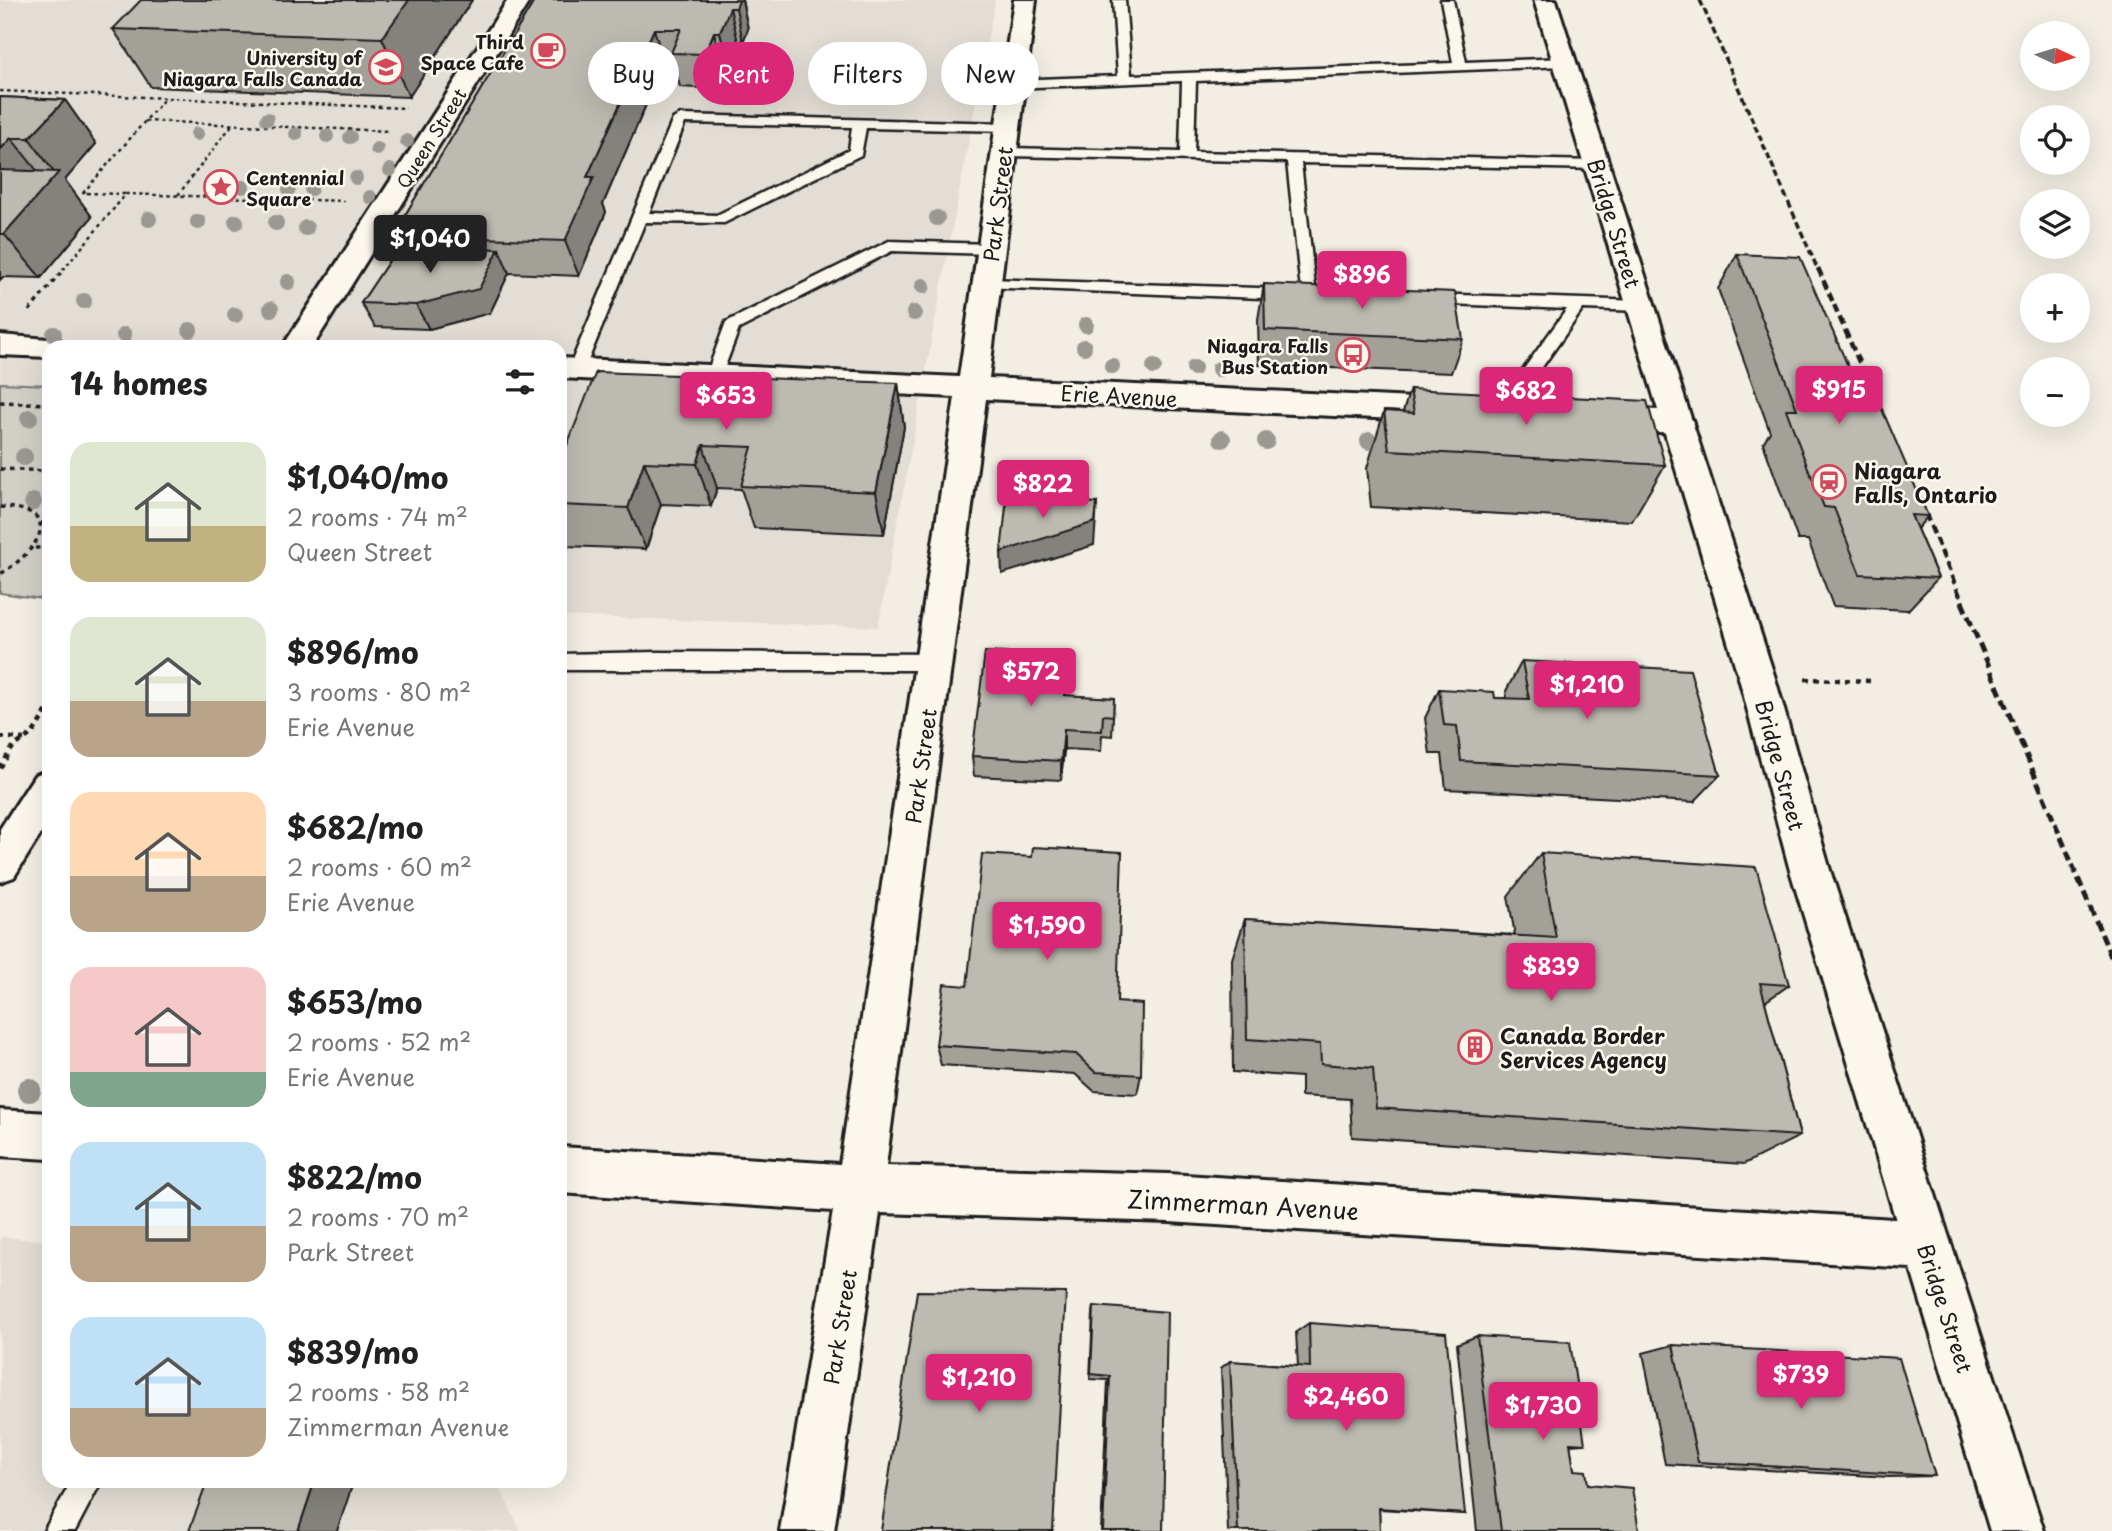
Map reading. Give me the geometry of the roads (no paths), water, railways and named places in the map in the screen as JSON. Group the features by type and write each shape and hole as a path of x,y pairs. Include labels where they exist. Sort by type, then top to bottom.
{"street":[{"name":"Queen Street","path":"302,340 519,0"},
{"name":"Park Street","path":"1018,42 1024,0"},
{"name":"Bridge Street","path":"1545,0 1757,678 1809,867 2017,1531"},
{"name":"Park Street","path":"807,1531 844,1300 935,662 1009,105"},
{"path":"1,345 42,347"},
{"name":"Erie Avenue","path":"568,368 715,373 1539,415"},
{"path":"1576,417 1677,422"},
{"path":"0,864 42,799"},
{"path":"0,1133 42,1136"},
{"name":"Zimmerman Avenue","path":"567,1170 859,1189 1169,1198 1926,1245"}],"lane":[{"path":"1119,0 1125,80"},
{"path":"1447,0 1460,66"},
{"path":"1039,83 1565,62"},
{"path":"1187,157 1189,77"},
{"path":"568,368 639,217 680,119 860,123 1187,157 1597,165"},
{"path":"639,217 719,220 856,152 860,123"},
{"path":"987,285 1314,295 1294,160"},
{"path":"715,373 732,326 889,246 991,249"},
{"path":"1416,298 1641,306"},
{"path":"1501,413 1579,304"},
{"path":"567,662 935,662"},
{"path":"59,1531 84,1488"}],"railway":[{"path":"1700,0 1818,270"},
{"path":"1818,268 1886,424"},
{"path":"1920,501 1963,603"},
{"path":"1962,602 2112,959"}],"place":[{"name":"Third Space Cafe","path":"548,51"},
{"name":"University of Niagara Falls Canada","path":"386,67"},
{"name":"Centennial Square","path":"221,187"},
{"name":"Niagara Falls Bus Station","path":"1353,355"},
{"name":"Niagara Falls, Ontario","path":"1829,482"},
{"name":"Canada Border Services Agency","path":"1475,1047"}]}
